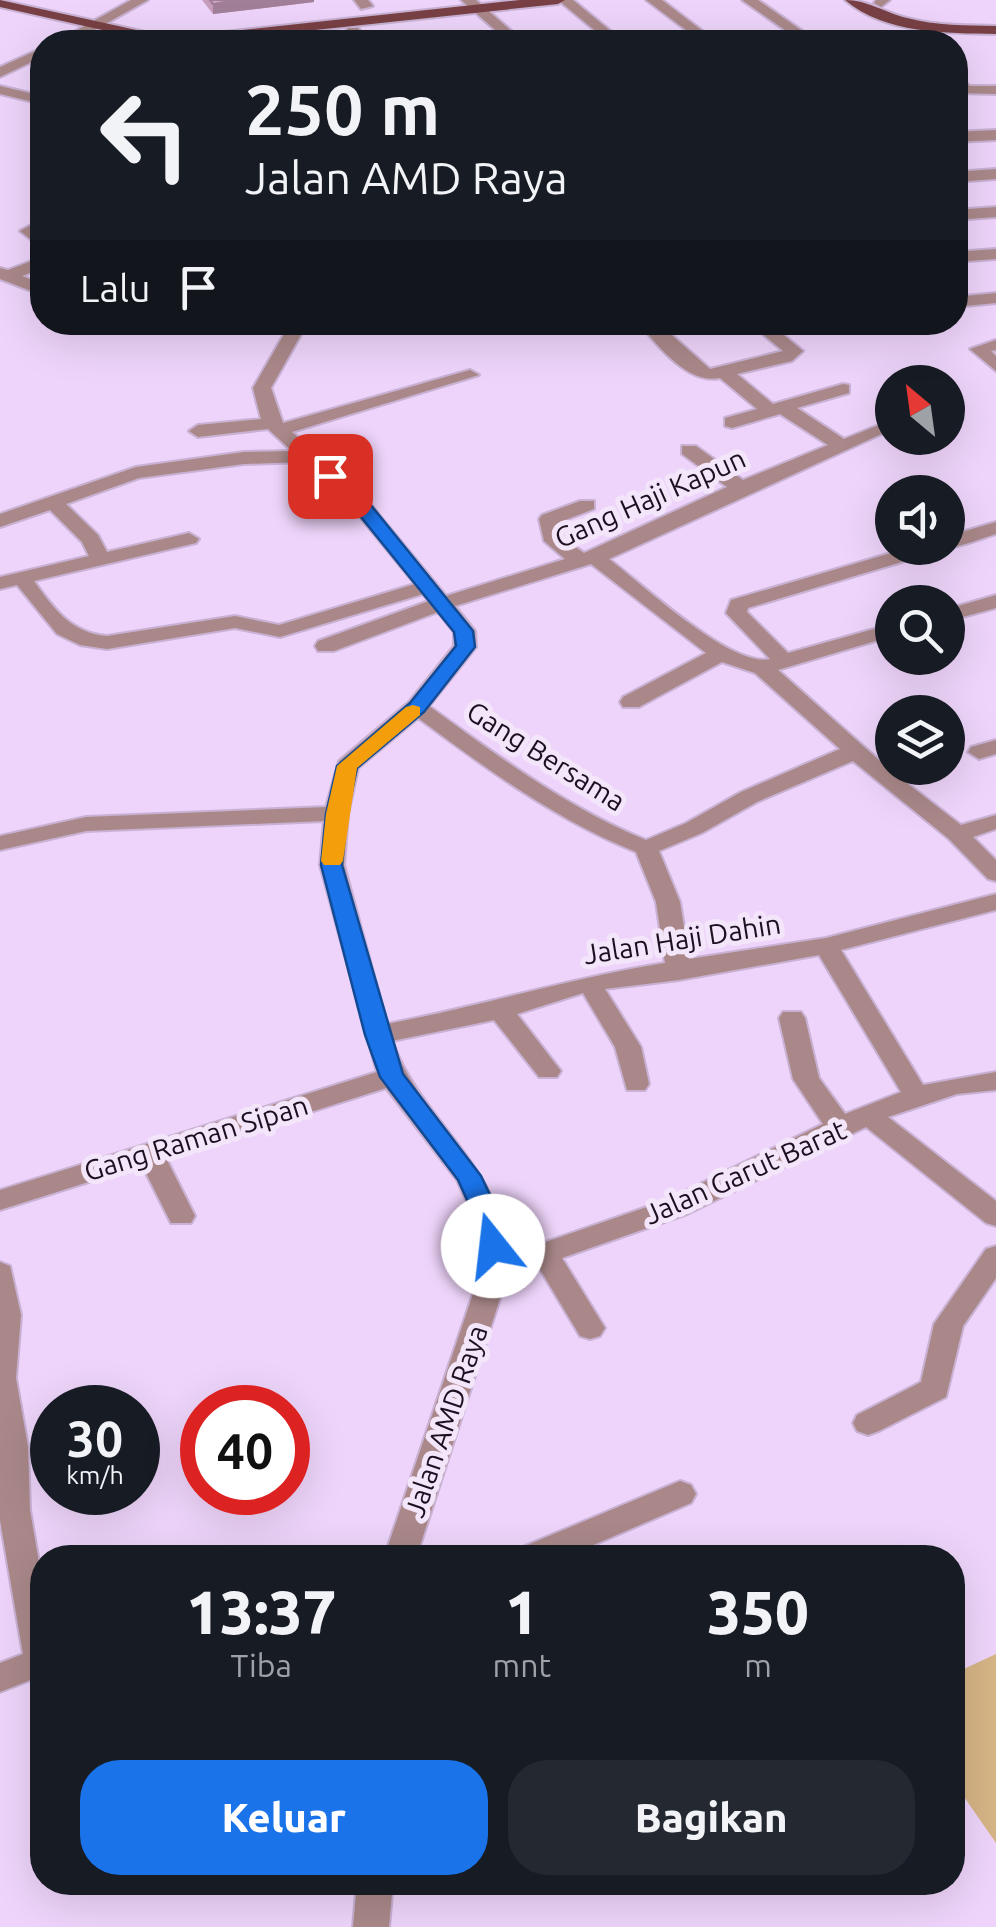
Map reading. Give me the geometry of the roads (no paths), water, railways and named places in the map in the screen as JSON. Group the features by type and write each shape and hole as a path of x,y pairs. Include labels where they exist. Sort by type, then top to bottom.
{"main road":[{"path":"29,0 130,30"},
{"path":"0,3 102,21 178,29 364,3 430,0"},
{"path":"269,30 473,5 562,0"},
{"path":"852,0 879,17 902,24 996,30"},
{"path":"880,1 926,18 996,22"}],"street":[{"path":"85,30 141,0"},
{"path":"562,0 601,30"},
{"path":"653,0 694,30"},
{"path":"749,0 794,30"},
{"path":"473,5 503,30"},
{"path":"12,50 30,53"},
{"path":"0,73 30,59"},
{"path":"968,87 996,90"},
{"path":"0,90 30,97"},
{"path":"968,136 996,135"},
{"path":"968,176 996,174"},
{"path":"968,214 996,212"},
{"path":"968,257 996,254"},
{"path":"4,275 30,266"},
{"path":"4,275 30,285"},
{"path":"968,301 996,298"},
{"path":"276,426 262,388 293,335"},
{"path":"660,335 696,370 708,375 786,357 794,351 773,335"},
{"path":"989,346 980,352 996,366"},
{"path":"724,372 775,408 842,446"},
{"path":"198,431 276,426 470,375"},
{"path":"732,422 843,389"},
{"name":"Jalan AMD Raya","path":"276,426 354,497 464,631 466,647 417,708 348,766 336,814 332,865 392,1077 469,1176 490,1222 495,1270 404,1545"},
{"name":"Gang Haji Kapun","path":"326,646 436,595 588,559 741,488 875,433"},
{"path":"689,450 741,488"},
{"path":"0,521 136,473 244,458 306,456"},
{"path":"54,503 90,539 100,558"},
{"path":"587,505 548,519 554,541 588,559 720,654 774,665 875,635"},
{"path":"965,537 996,528"},
{"path":"10,579 189,540"},
{"path":"875,564 738,604 736,613 774,665 856,752 957,834 996,874"},
{"path":"10,579 68,633 82,640 110,642 240,622 265,631 280,631 436,595"},
{"path":"965,610 996,601"},
{"path":"631,702 720,654"},
{"name":"Gang Bersama","path":"417,708 503,770 599,829 646,848"},
{"path":"678,972 665,892 646,848 694,828 749,797 856,752"},
{"path":"0,843 86,824 336,814"},
{"path":"957,834 996,822"},
{"name":"Jalan Haji Dahin","path":"377,1035 500,1010 589,983 826,946 996,902"},
{"path":"826,946 916,1097"},
{"path":"589,983 628,1047 636,1084"},
{"path":"500,1010 548,1071"},
{"path":"792,1018 806,1079 840,1128"},
{"name":"Gang Raman Sipan","path":"0,1200 392,1077"},
{"name":"Jalan Garut Barat","path":"495,1270 677,1207 840,1128 916,1097 951,1086 996,1081"},
{"path":"870,1116 996,1216"},
{"path":"150,1154 181,1216"},
{"path":"544,1253 590,1328"},
{"path":"868,1423 935,1389 949,1324 996,1256"},
{"path":"0,1273 6,1315 1,1378 13,1448 7,1510 30,1612"},
{"path":"560,1545 680,1494"},
{"path":"0,1678 30,1669"},
{"path":"371,1927 374,1895"}]}
